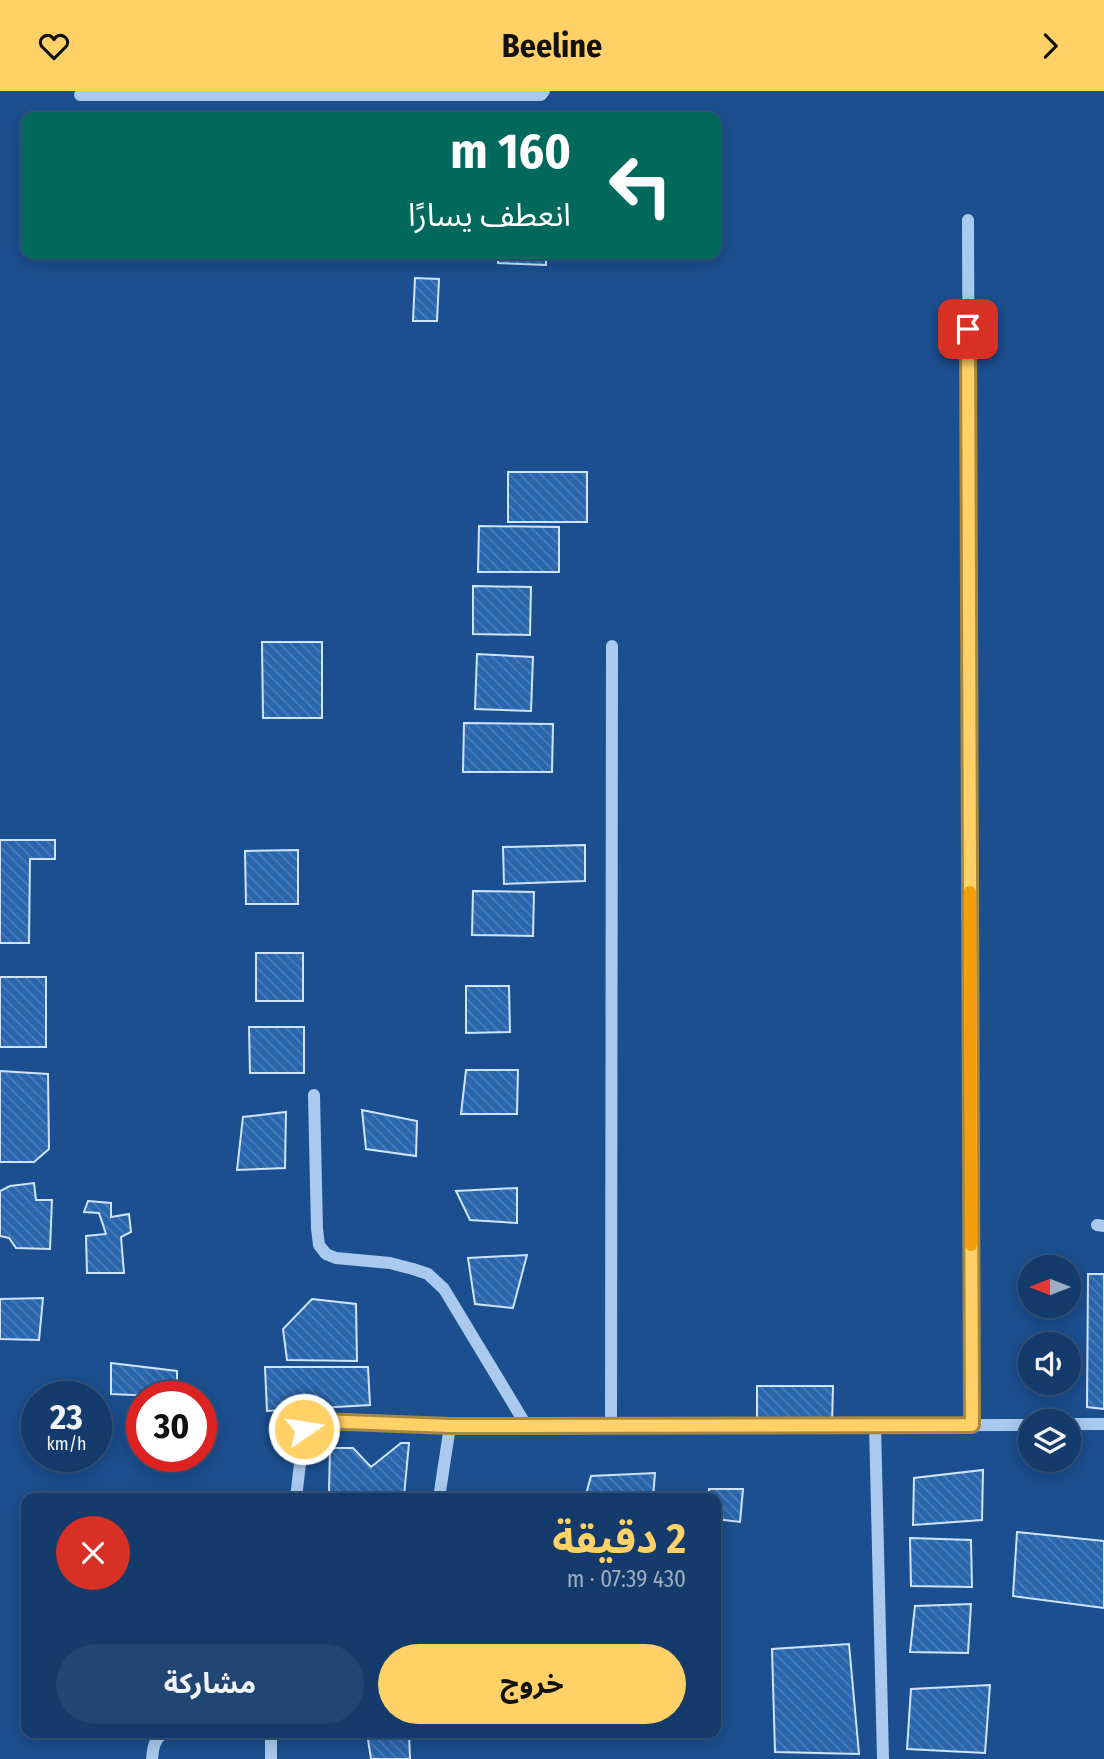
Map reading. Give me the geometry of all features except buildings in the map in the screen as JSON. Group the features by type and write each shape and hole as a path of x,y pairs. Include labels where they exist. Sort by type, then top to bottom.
{"street":[{"path":"80,95 541,95 544,91"},
{"path":"968,220 972,1425"},
{"path":"611,1425 612,646"},
{"path":"314,1095 319,1245 326,1254 335,1258 390,1263 428,1274 444,1289 461,1315 526,1425"},
{"path":"296,1493 304,1429 320,1421 450,1426 1018,1425"},
{"path":"875,1424 883,1759"},
{"path":"1081,1424 1104,1424"},
{"path":"440,1493 450,1426"},
{"path":"152,1759 153,1745 157,1738"},
{"path":"271,1738 271,1759"}],"slow traffic":[{"path":"970,892 971,1245"}],"route":[{"path":"304,1429 320,1421 450,1426 972,1425 968,329"}]}
